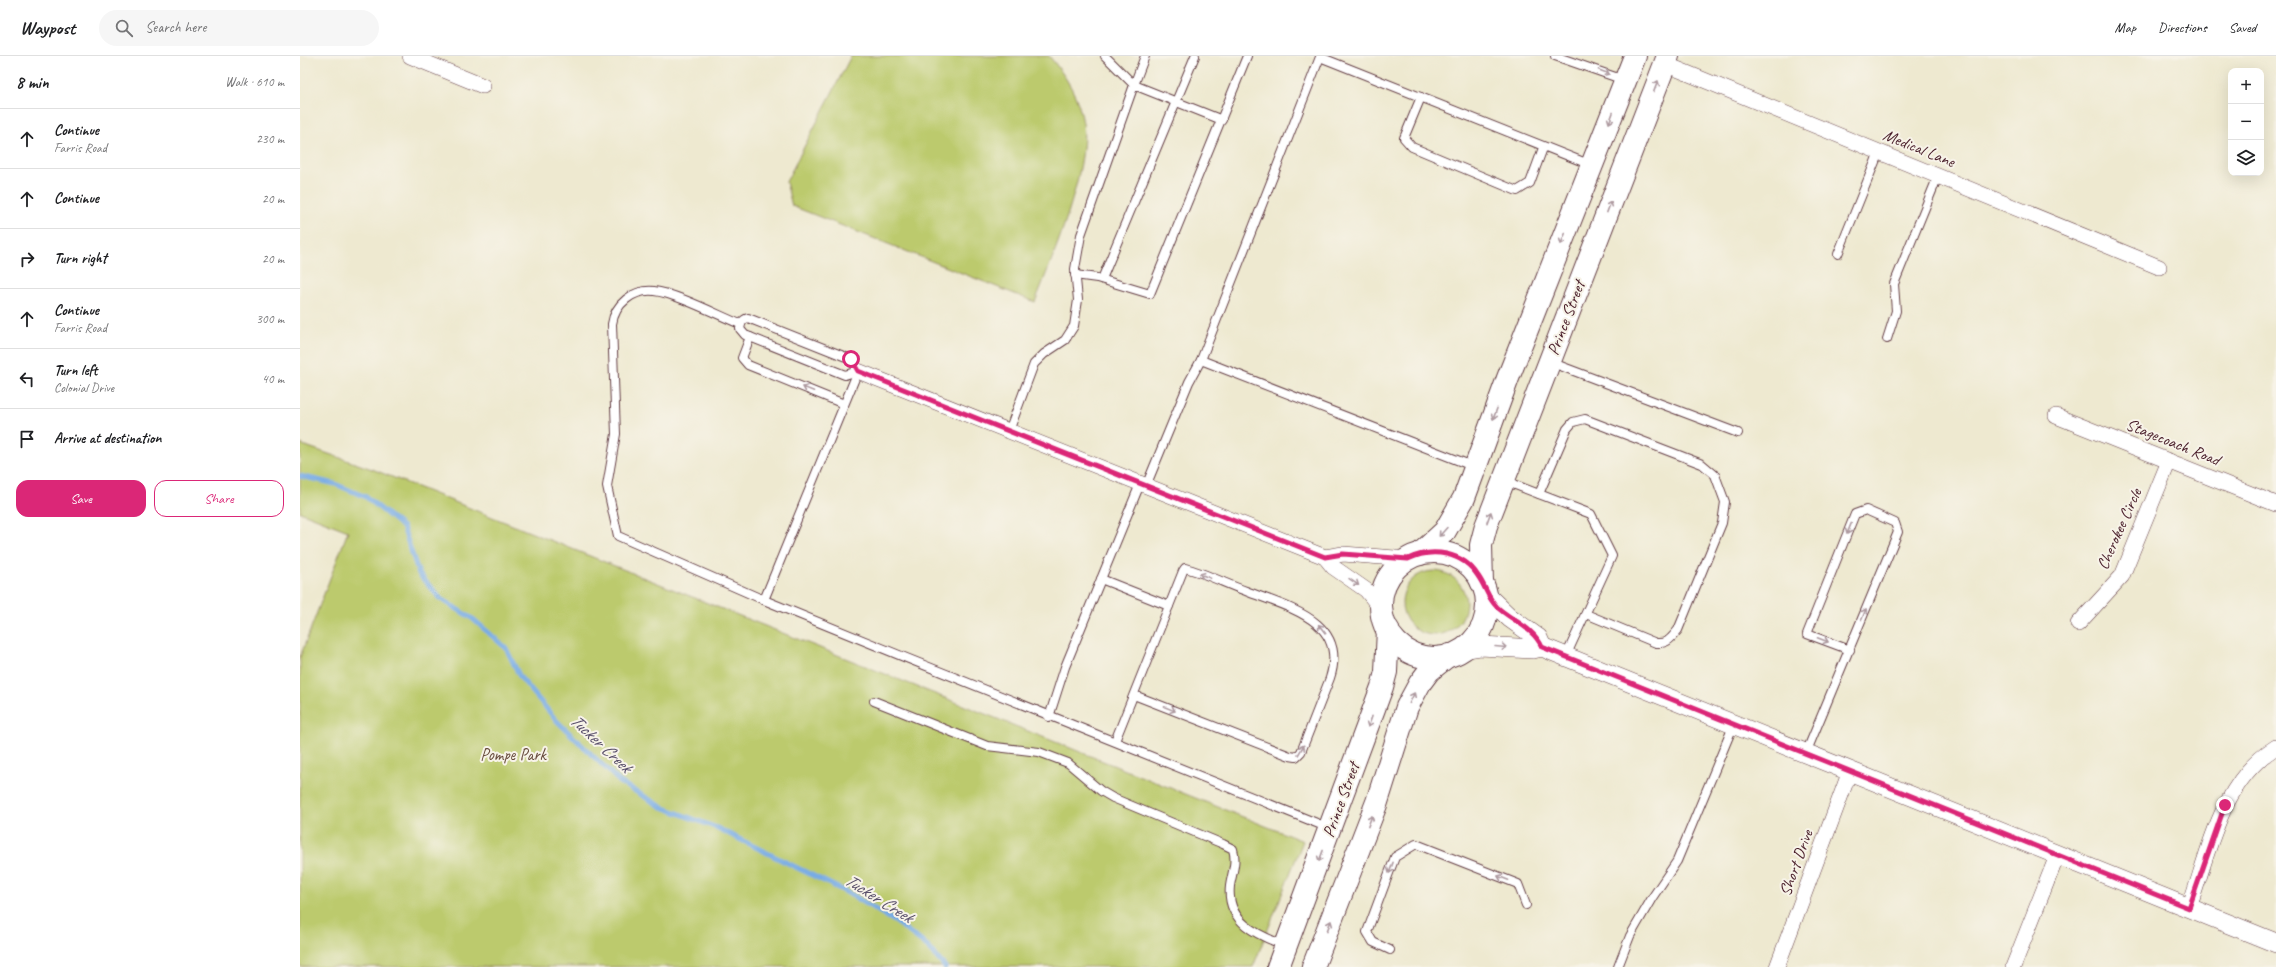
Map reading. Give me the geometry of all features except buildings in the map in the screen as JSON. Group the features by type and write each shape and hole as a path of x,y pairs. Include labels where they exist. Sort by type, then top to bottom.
{"main road":[{"name":"Prince Street","path":"1414,557 1445,531 1457,513 1476,467 1508,378 1625,81 1632,57"},
{"name":"Prince Street","path":"1484,589 1481,545 1503,481 1665,59"},
{"path":"1549,362 1543,340 1594,206 1597,180 1595,170 1592,166"},
{"path":"1433,552 1454,556 1471,567 1484,589 1487,610 1482,628 1470,644 1456,652 1435,658 1415,654 1398,643 1385,620 1383,596 1389,578 1397,568 1414,557 1433,552"},
{"name":"Prince Street","path":"1278,967 1331,829 1382,687 1386,672 1385,620"},
{"name":"Prince Street","path":"1317,965 1377,802 1407,707 1420,682 1429,671 1456,652"}],"street":[{"path":"410,56 483,86"},
{"name":"Medical Lane","path":"1665,59 1879,152 2159,267"},
{"path":"858,371 1325,557 1343,554 1414,557"},
{"name":"Stagecoach Road","path":"2056,416 2276,504"},
{"name":"Cherokee Circle","path":"2078,624 2122,576 2170,461"},
{"path":"1325,557 1332,567 1366,590 1385,620"},
{"path":"1484,589 1510,618 1538,638 1542,647"},
{"path":"1456,652 1481,646 1533,649 1542,647 2057,856 2276,943"},
{"path":"2189,908 2225,805 2242,777 2260,757 2276,747"},
{"name":"Short Drive","path":"1777,967 1850,771"},
{"path":"2013,967 2057,856"}],"lane":[{"path":"1105,56 1134,85 1222,120"},
{"path":"1009,431 1034,364 1044,354 1065,340 1074,326 1078,300 1075,275 1081,235 1145,56"},
{"path":"1102,279 1195,56"},
{"path":"1075,275 1102,279 1150,294 1247,56"},
{"path":"1555,56 1625,81"},
{"path":"1048,717 1065,667 1101,579 1189,382 1201,360 1320,57 1543,148 1592,166"},
{"path":"1420,97 1404,138 1412,147 1517,191 1530,183 1543,148"},
{"path":"1838,254 1879,152"},
{"path":"1887,339 1896,311 1894,284 1938,176"},
{"path":"740,324 662,293 642,292 622,303 613,317 616,434 607,486 618,536 764,600 1048,717 1115,741 1331,829"},
{"path":"740,324 743,320 752,318 851,359 858,371"},
{"path":"740,324 742,332 750,337 845,375 858,371"},
{"path":"750,337 742,358 748,365 844,404"},
{"path":"1201,360 1476,467"},
{"path":"1549,362 1738,433"},
{"path":"764,600 858,371"},
{"path":"1539,494 1567,429 1573,422 1585,419 1702,464 1715,475 1721,488 1725,502 1722,524 1678,630 1670,641 1663,644 1656,643 1586,614"},
{"path":"1503,481 1591,514 1612,556 1566,656"},
{"path":"1806,753 1850,650 1898,532 1896,523 1866,510 1855,514 1807,634 1850,650"},
{"path":"1115,741 1183,571 1186,568 1306,615 1318,624 1330,642 1334,666 1304,745 1298,755 1290,756 1134,695"},
{"path":"1101,579 1169,606"},
{"path":"874,701 987,746 1039,752 1068,763 1101,791 1113,798 1233,849 1236,859 1230,886 1231,902 1237,917 1246,928 1257,935 1286,946"},
{"path":"1618,967 1630,936 1652,898 1677,861 1734,724"},
{"path":"1390,950 1372,942 1367,932 1395,857 1416,844 1518,884 1526,905"}],"green space":[{"path":"851,56 1049,56 1055,64 1071,87 1078,104 1083,123 1084,142 1081,164 1068,213 1035,302 792,206 786,182"},
{"name":"Pompe Park","path":"300,444 372,469 1303,841 1253,967 300,967 300,657 348,531 300,512"},
{"path":"1434,571 1452,577 1460,585 1466,603 1460,621 1452,629 1434,635 1416,629 1408,621 1402,603 1408,585 1416,577"}],"waterway":[{"name":"Tucker Creek","path":"300,476 335,484 366,497 403,527 419,574 441,599 473,619 506,648 520,677 557,721 620,782 662,807 717,828 852,895 896,922 926,945 945,967"}],"route":[{"path":"851,359 858,371 1325,557 1343,554 1379,559 1408,559 1416,555 1433,552 1454,556 1463,560 1478,575 1486,591 1486,595 1495,605 1538,638 1542,647 2189,908 2225,805"}]}
